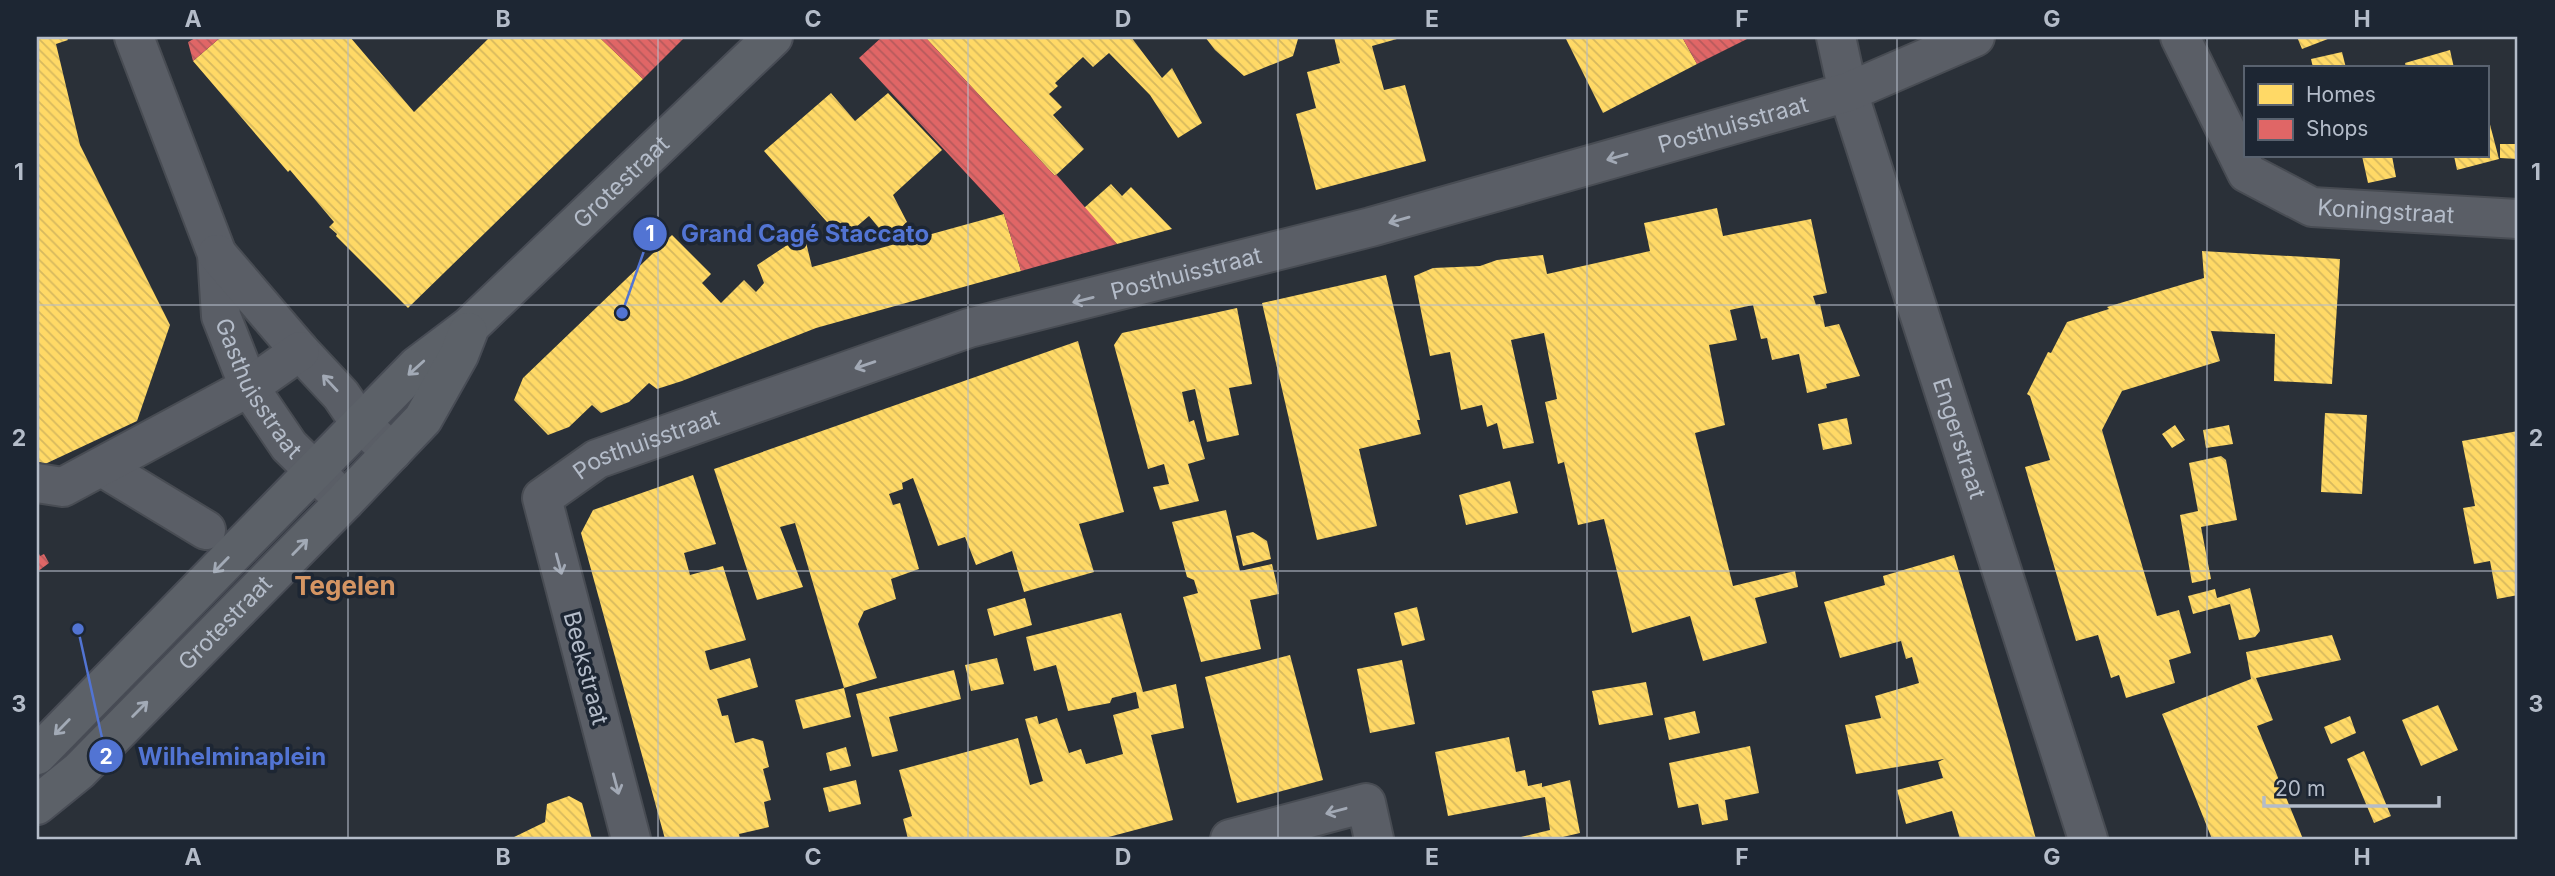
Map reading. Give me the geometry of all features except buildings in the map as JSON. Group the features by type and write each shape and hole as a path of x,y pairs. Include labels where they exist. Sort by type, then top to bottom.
{"main road":[{"name":"Grotestraat","path":"37,755 417,366 470,326 773,37"},
{"name":"Grotestraat","path":"37,805 79,771 423,419 459,355 470,326"}],"street":[{"name":"Gasthuisstraat","path":"134,37 217,254 221,316 249,387 289,446 345,501"},
{"name":"Engerstraat","path":"1836,37 1848,92 2088,839"},
{"name":"Posthuisstraat","path":"542,498 597,459 969,328 1371,228 1848,92 1975,37"},
{"name":"Koningstraat","path":"2180,37 2247,173 2312,207 2518,219"},
{"name":"Gasthuisstraat","path":"217,254 341,395 360,423 392,452"},
{"path":"37,483 63,487 249,387 300,351"},
{"path":"102,467 206,530"},
{"name":"Beekstraat","path":"542,498 631,839"},
{"path":"1230,839 1367,803 1374,839"}],"place":[{"name":"Grand Cagé Staccato","path":"622,313"},
{"name":"Wilhelminaplein","path":"78,629"}],"district":[{"name":"Tegelen","path":"345,585"}]}
